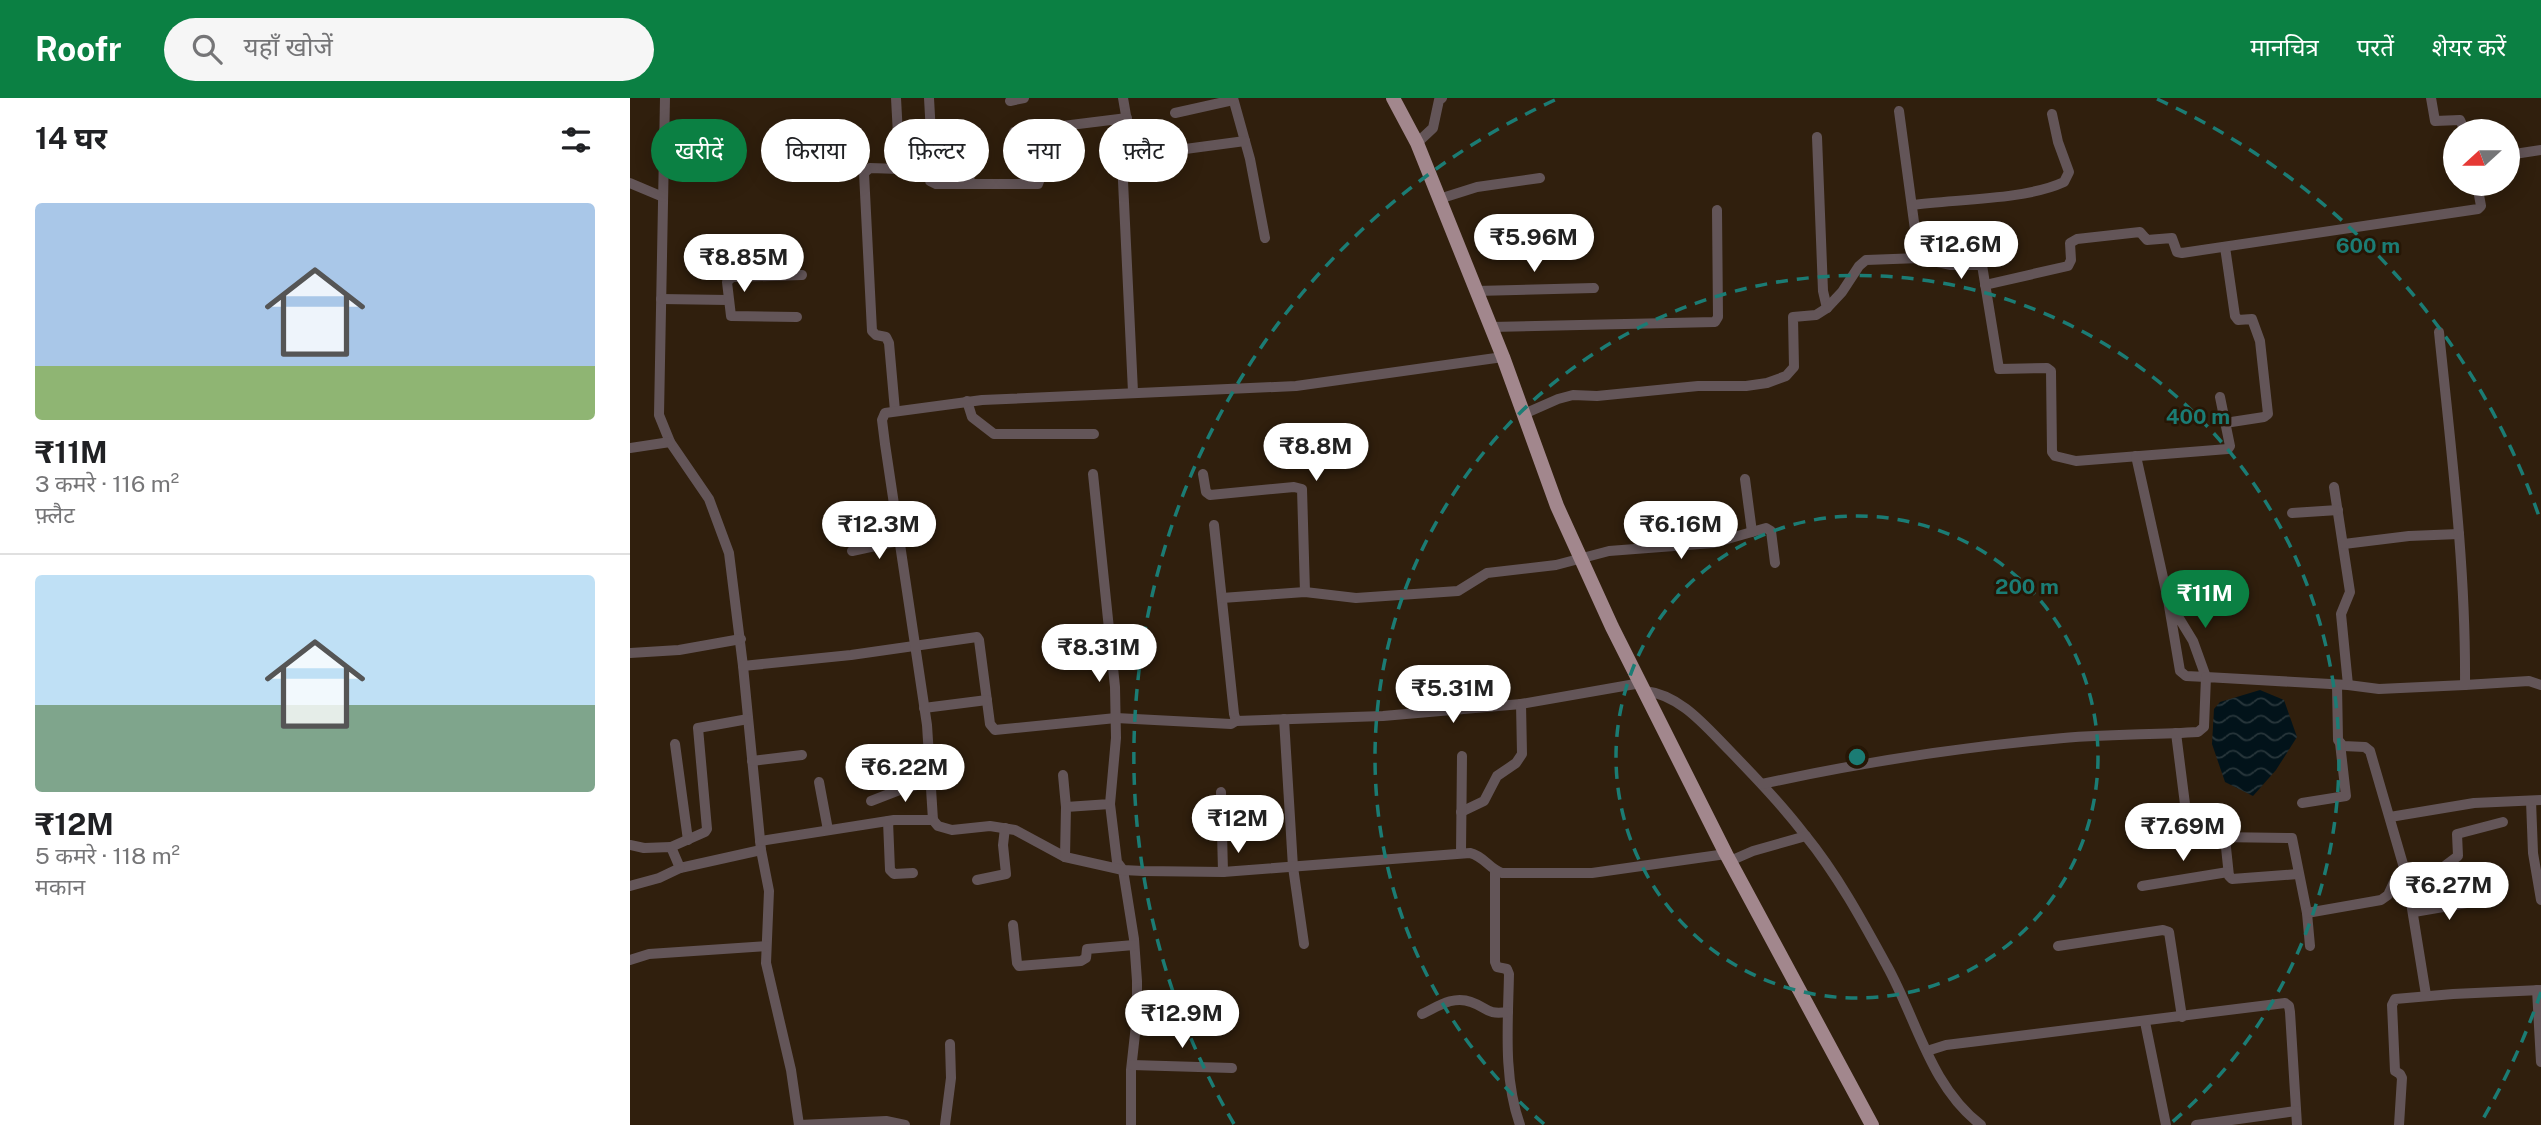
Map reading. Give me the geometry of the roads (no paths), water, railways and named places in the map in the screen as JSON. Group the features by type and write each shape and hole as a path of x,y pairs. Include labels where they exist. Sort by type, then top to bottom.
{"main road":[{"path":"1393,98 1418,144 1503,357 1558,506 1612,627 1728,857 1872,1125"}],"street":[{"path":"665,98 659,415 670,442 709,499 723,531 734,575 761,845 769,891 766,963 791,1070 799,1125 886,1121 905,1125"},
{"path":"896,98 897,119"},
{"path":"929,98 930,119"},
{"path":"1010,101 1024,98"},
{"path":"1085,123 1127,118 1123,98"},
{"path":"1418,144 1433,128 1439,100 1442,98"},
{"path":"2431,98 2435,121 2443,121"},
{"path":"1175,113 1233,99 1245,141 1265,238"},
{"path":"1899,110 1916,258"},
{"path":"1912,205 2021,194 2064,182 2068,172 2052,114"},
{"path":"1817,137 1823,291 1827,308"},
{"path":"1188,149 1245,141"},
{"path":"2520,153 2541,149"},
{"path":"884,168 870,168 864,173 872,331 876,335 886,337 889,343 895,411"},
{"path":"1439,200 1477,187 1540,178"},
{"path":"932,182 1039,182"},
{"path":"1122,182 1133,392"},
{"path":"630,183 663,197"},
{"path":"1985,285 2068,266 2071,260 2070,243 2077,239 2140,232 2147,240 2172,238 2179,253 2478,209 2482,206 2480,196"},
{"path":"1490,327 1715,322 1718,317 1717,210"},
{"path":"2225,247 2235,316 2238,320 2252,319 2260,341 2268,414 2264,417 2225,423"},
{"path":"1524,414 1573,395 1597,396 1699,386 1746,386 1767,383 1786,376 1794,367 1793,317 1816,315 1827,308 1842,292 1858,266 1866,260 1916,258 1951,265 1980,263 1983,267 1999,369 2047,368 2050,371 2053,455 2071,461 2228,449 2230,446 2220,397"},
{"path":"797,317 734,317 729,313 728,278 802,275"},
{"path":"1476,291 1594,288"},
{"path":"661,299 728,300"},
{"path":"2439,332 2459,534 2466,632 2465,685"},
{"path":"1503,357 1296,386 967,401 884,414 882,420 898,541 924,708 933,820 938,826 952,830 990,826 1006,828 1065,857 1123,870 1223,872 1461,853 1480,856 1494,870 1502,873 1592,873 1728,857 1807,836"},
{"path":"967,401 972,417 994,434 1094,434"},
{"path":"630,448 670,442"},
{"path":"2136,456 2168,600 2180,670 2186,676 2397,689 2529,681 2541,685"},
{"path":"1093,474 1111,634 1116,718 1110,804 1117,862 1123,870 1134,945 1138,1007 1132,1065 1131,1125"},
{"path":"1203,474 1206,492 1210,495 1294,487 1302,489 1305,592"},
{"path":"1745,479 1752,532"},
{"path":"2302,803 2346,796 2340,743 2341,614 2350,592 2334,487"},
{"path":"2292,513 2338,509"},
{"path":"1214,525 1236,721"},
{"path":"1222,597 1305,592 1356,598 1458,591 1487,573 1556,565 1609,551 1713,543 1769,529 1776,563"},
{"path":"2344,544 2409,536 2459,534"},
{"path":"852,551 898,541"},
{"path":"1762,784 1936,752 2055,739 2198,732 2204,727 2206,677 2193,641 2168,600"},
{"path":"743,666 979,638 990,724 995,730 1116,718 1231,724 1236,721 1383,716 1521,704 1643,687 1668,696 1678,702 1762,784 1807,836 1888,968 1945,1089 1967,1114 1981,1125"},
{"path":"630,653 679,650 741,639"},
{"path":"924,708 987,700"},
{"path":"1461,812 1484,802 1496,776 1520,760 1521,704"},
{"path":"630,845 644,848 671,847 705,832 708,824 698,728 748,719"},
{"path":"1284,719 1293,867 1304,944"},
{"path":"2176,733 2188,820"},
{"path":"2340,743 2347,747 2365,747 2370,751 2408,881 2426,995"},
{"path":"675,744 688,839"},
{"path":"752,761 802,755"},
{"path":"1461,853 1462,756"},
{"path":"866,765 930,758"},
{"path":"1063,775 1066,807 1065,857"},
{"path":"819,782 828,830"},
{"path":"870,801 932,782"},
{"path":"1221,792 1223,872"},
{"path":"2390,817 2474,803 2536,801 2533,853 2541,900"},
{"path":"1066,807 1110,804"},
{"path":"630,886 659,878 680,867 828,830 888,821 933,820"},
{"path":"888,821 890,870 894,874 913,873"},
{"path":"2160,822 2200,822 2212,835 2225,838 2291,838 2307,913 2310,946"},
{"path":"2307,913 2381,900 2388,895 2394,882 2439,878 2446,865 2458,856 2457,834 2503,822"},
{"path":"976,880 1006,876 1003,845 1006,828"},
{"path":"2225,838 2228,872 2232,879 2298,874"},
{"path":"671,847 680,867"},
{"path":"1494,870 1495,962 1497,967 1507,969 1509,974 1510,1082 1520,1125"},
{"path":"2142,886 2228,872"},
{"path":"2414,912 2478,901"},
{"path":"1013,925 1019,966 1080,961 1086,958 1087,949 1134,945"},
{"path":"2058,946 2163,930 2169,932 2182,1017"},
{"path":"630,960 649,954 765,946"},
{"path":"2399,1125 2402,1078 2395,1071 2392,1002 2399,998 2539,990 2541,1062"},
{"path":"1422,1014 1451,1000 1469,1001 1490,1013 1508,1012"},
{"path":"1927,1051 1958,1043 2288,1004 2297,1125"},
{"path":"2146,1022 2166,1125"},
{"path":"945,1125 951,1078 950,1044"},
{"path":"1132,1065 1232,1068"},
{"path":"2196,1125 2296,1111"}],"water":[{"path":"2260,690 2284,700 2297,737 2276,770 2253,796 2225,782 2212,744 2214,709 2220,702"}]}
